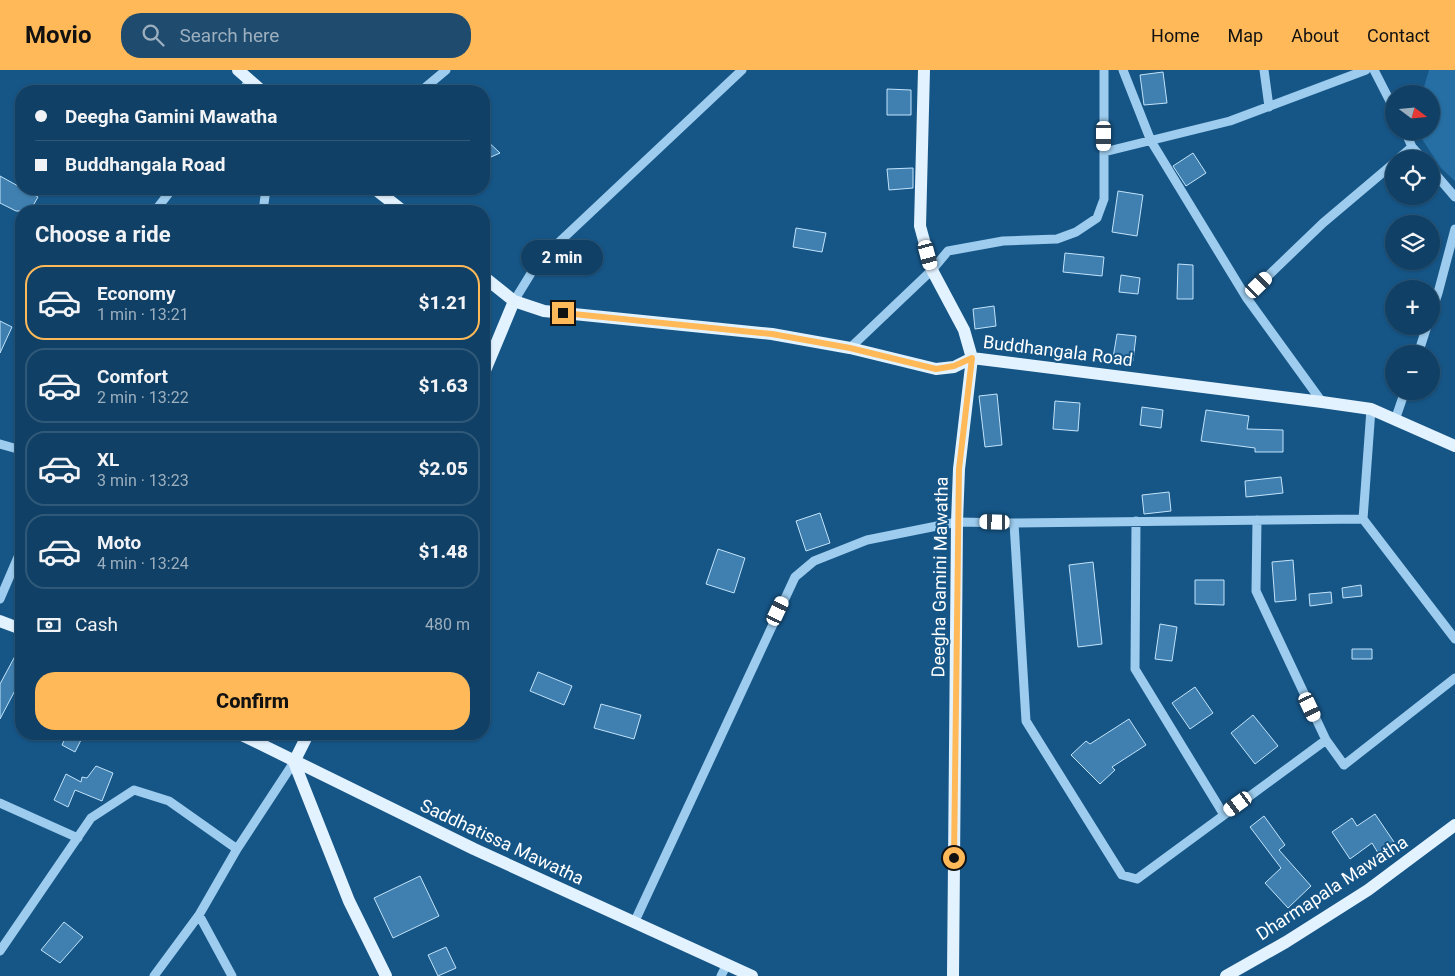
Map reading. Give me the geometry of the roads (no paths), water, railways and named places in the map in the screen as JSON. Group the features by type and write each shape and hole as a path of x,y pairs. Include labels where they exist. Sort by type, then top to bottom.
{"main road":[{"path":"238,70 246,85"},
{"name":"Deegha Gamini Mawatha","path":"924,70 920,226 932,270 964,330 972,358 959,469 957,522 953,976"},
{"path":"383,195 395,205"},
{"name":"Buddhangala Road","path":"490,282 514,301 544,311 772,334 850,348 936,369 954,366 972,358 1371,409 1455,446"},
{"path":"490,359 514,301"},
{"path":"0,620 15,626"},
{"name":"Saddhatissa Mawatha","path":"252,740 474,849 634,923 724,970 752,976"},
{"path":"305,740 294,762 349,901 386,976"},
{"name":"Dharmapala Mawatha","path":"1226,976 1286,942 1368,890 1455,825"}],"street":[{"path":"428,85 446,70"},
{"path":"514,301 538,262 742,70"},
{"path":"850,348 932,270 948,251 1003,241 1057,239 1076,232 1097,218 1104,199 1104,70"},
{"path":"1123,70 1151,141 1246,297 1322,402"},
{"path":"1264,70 1269,107"},
{"path":"1104,152 1230,121 1366,70"},
{"path":"1374,70 1385,91"},
{"path":"1409,140 1415,150"},
{"path":"1408,150 1412,147"},
{"path":"1246,297 1323,223 1385,170"},
{"path":"1440,180 1455,197"},
{"path":"160,205 167,195"},
{"path":"1440,282 1455,229"},
{"path":"1395,420 1402,400"},
{"path":"1371,409 1363,519 1455,638"},
{"path":"0,444 15,448"},
{"path":"634,923 795,577 814,561 867,540 957,522 1363,519"},
{"path":"1257,520 1256,591 1326,740 1344,765 1455,678"},
{"path":"1136,521 1135,669 1224,815"},
{"path":"1014,523 1026,721 1122,875 1137,879 1326,740"},
{"path":"0,599 15,564"},
{"path":"154,976 199,915 237,849 294,762"},
{"path":"0,951 91,818 134,790 169,801 237,849"},
{"path":"0,803 78,838"},
{"path":"199,915 232,976"}]}
